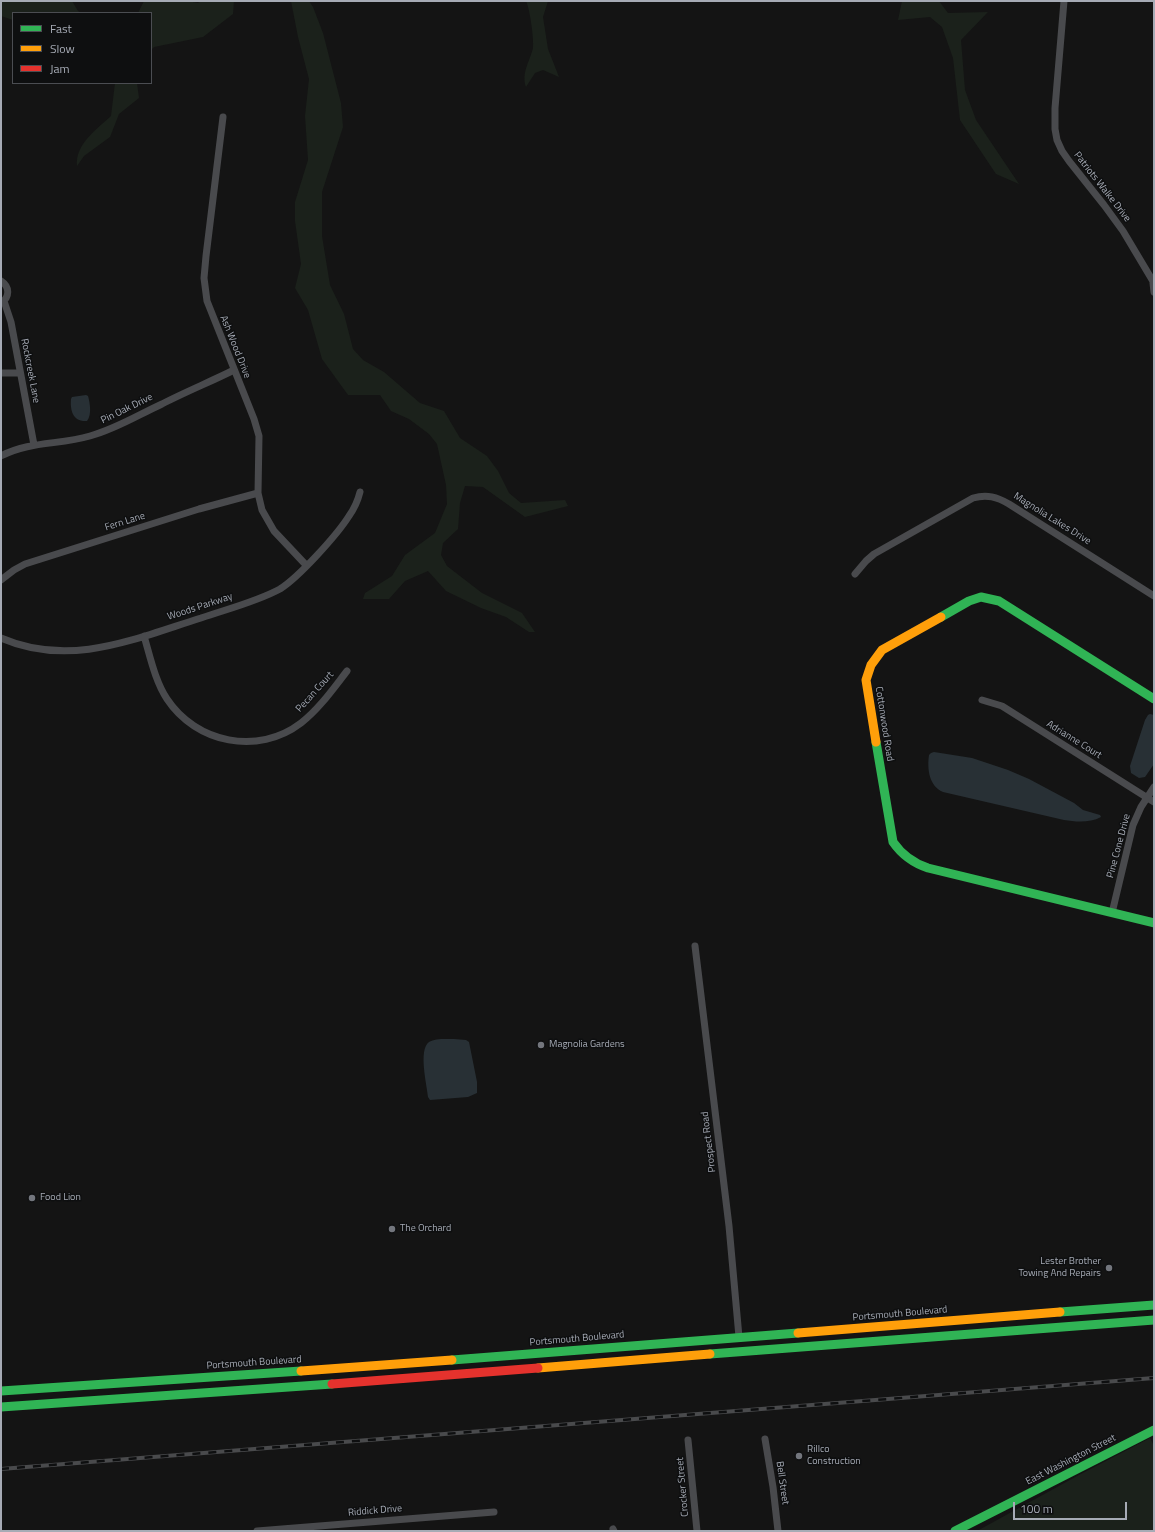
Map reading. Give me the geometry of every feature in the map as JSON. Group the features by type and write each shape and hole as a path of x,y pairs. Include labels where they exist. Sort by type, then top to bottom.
{"main road":[{"name":"Cottonwood Road","path":"1154,699 1038,624 999,601 981,597 969,601 887,647 876,657 871,665 866,680 893,842 902,854 919,865 928,868 1154,923"},
{"name":"Portsmouth Boulevard","path":"1,1391 373,1366 1154,1305"},
{"path":"1,1406 374,1381 1154,1320"},
{"name":"East Washington Street","path":"954,1531 1154,1430"}],"street":[{"name":"Patriots Walke Drive","path":"1064,1 1055,108 1055,129 1057,140 1069,161 1123,231 1154,283 1154,292"},
{"name":"Ash Wood Drive","path":"223,117 204,278 207,300 254,419 259,436 258,492 262,510 274,531 306,565"},
{"name":"Rockcreek Lane","path":"1,281 5,284 8,290 8,294 3,302 11,322 34,445"},
{"name":"Pin Oak Drive","path":"1,456 10,451 34,445 73,440 110,430 234,370"},
{"path":"1,373 20,373"},
{"name":"Fern Lane","path":"1,580 14,570 26,564 199,509 258,492"},
{"name":"Woods Parkway","path":"1,638 16,645 34,649 70,651 103,648 144,636 269,594 292,580 348,518 355,507 360,492"},
{"name":"Magnolia Lakes Drive","path":"855,574 874,554 973,498 986,495 992,496 1009,504 1154,596"},
{"name":"Pecan Court","path":"144,636 161,688 174,708 181,716 198,729 213,737 225,740 255,741 267,739 291,730 308,717 347,671"},
{"name":"Adrianne Court","path":"982,700 1002,706 1154,802"},
{"name":"Pine Cone Drive","path":"1112,913 1133,825 1138,813 1154,787"},
{"name":"Prospect Road","path":"695,946 729,1226 736,1338 735,1353"},
{"path":"921,1323 922,1338"},
{"path":"543,1353 545,1367"},
{"path":"373,1366 374,1381"},
{"name":"Bell Street","path":"765,1439 773,1487 778,1531"},
{"name":"Crocker Street","path":"688,1440 697,1531"},
{"name":"Riddick Drive","path":"257,1531 494,1512"}],"shaded area":[{"path":"1,1 72,1 80,12 12,12 12,20 1,16"},
{"path":"144,1 187,1 198,3 201,1 234,1 233,14 203,37 154,47 152,49 152,12 138,12"},
{"path":"291,1 309,1 313,7 323,33 341,103 343,127 322,192 322,236 330,285 344,314 353,349 363,360 384,372 420,403 444,411 460,438 487,456 498,471 509,493 521,503 565,500 568,506 525,517 483,487 465,486 460,503 458,529 443,543 441,555 447,566 482,593 522,613 535,632 529,632 506,617 481,608 446,591 428,571 405,581 389,599 363,599 365,593 392,576 405,555 435,533 447,504 446,485 437,444 429,434 409,419 391,411 380,395 348,395 322,359 308,310 295,288 301,264 295,221 295,202 308,160 305,116 309,79 298,37"},
{"path":"526,1 548,1 543,17 548,49 559,77 543,70 535,73 526,87 525,72 533,44 530,17"},
{"path":"902,1 939,1 948,13 988,12 961,40 965,90 976,120 1019,184 996,174 960,120 953,58 942,27 930,17 898,20"},
{"path":"115,84 137,84 139,98 119,114 110,137 84,156 77,166 77,158 83,144 111,116"},
{"path":"86,395 89,399 90,412 87,421 82,421 78,420 73,415 71,399 72,397"},
{"path":"1150,714 1154,715 1154,764 1145,777 1139,778 1131,773 1130,766 1145,720"},
{"path":"934,752 972,758 1008,770 1029,779 1074,803 1083,810 1100,815 1101,817 1083,822 1064,820 943,792 935,786 930,776 928,766 929,755"},
{"path":"434,1040 466,1040 469,1042 477,1082 477,1093 468,1097 430,1100 428,1097 424,1068 424,1052 426,1046 429,1042"},
{"path":"1150,1438 1154,1446 1154,1531 977,1531 1079,1475"}],"railway":[{"path":"1,1469 1154,1378"}],"traffic: fast":[{"path":"941,617 969,601 981,597 999,601 1154,699"},
{"path":"876,742 893,842 904,855 917,864 928,868 1154,923"},
{"path":"1060,1312 1154,1305"},
{"path":"710,1354 1154,1320"},
{"path":"452,1360 798,1333"},
{"path":"1,1391 301,1371"},
{"path":"1,1407 332,1384"},
{"path":"955,1531 1154,1430"}],"traffic: slow":[{"path":"876,742 866,680 871,665 882,650 941,617"},
{"path":"798,1333 1060,1312"},
{"path":"538,1368 710,1354"},
{"path":"301,1371 452,1360"}],"traffic: jam":[{"path":"332,1384 538,1368"}],"place":[{"name":"Magnolia Gardens","path":"541,1045"},
{"name":"Food Lion","path":"32,1198"},
{"name":"The Orchard","path":"392,1229"},
{"name":"Lester Brother Towing And Repairs","path":"1109,1268"},
{"name":"Rillco Construction","path":"799,1456"}]}
